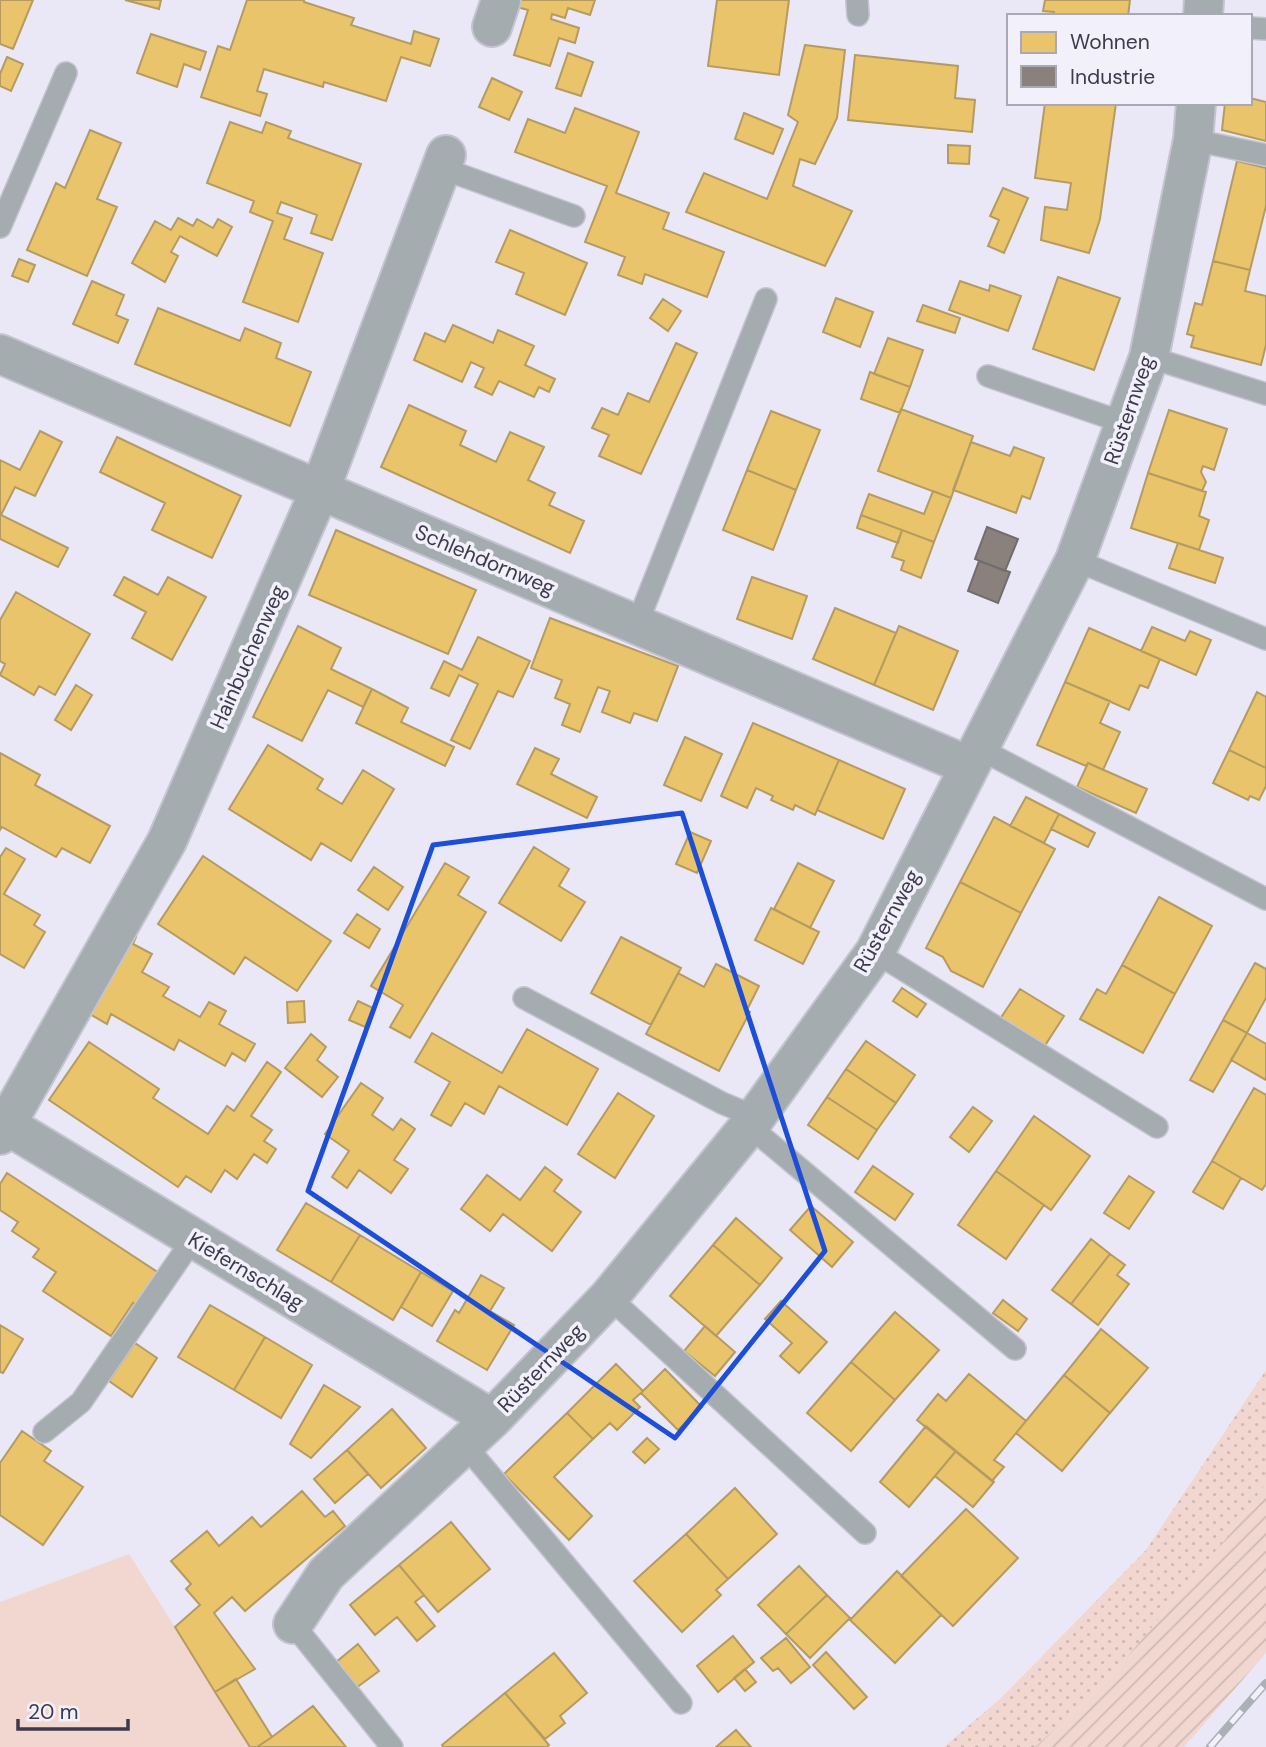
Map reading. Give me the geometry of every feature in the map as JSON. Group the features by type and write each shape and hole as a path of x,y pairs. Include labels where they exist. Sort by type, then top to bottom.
{"street":[{"name":"Rüsternweg","path":"293,1624 326,1574 479,1432 609,1297 753,1121 875,952 1075,559 1149,357 1194,122"},
{"name":"Hainbuchenweg","path":"2,1127 167,841 320,490 444,162"},
{"name":"Schlehdornweg","path":"0,355 637,624 973,757"},
{"name":"Kiefernschlag","path":"2,1127 192,1239 479,1432"}],"lane":[{"path":"0,227 66,73"},
{"path":"1194,122 1266,155"},
{"path":"444,162 574,216"},
{"path":"637,624 766,299"},
{"path":"1149,357 1266,394"},
{"path":"988,376 1125,423"},
{"path":"1075,559 1266,639"},
{"path":"973,757 1266,899"},
{"path":"875,952 1157,1127"},
{"path":"524,998 753,1121 1015,1349"},
{"path":"44,1432 81,1402 192,1239"},
{"path":"609,1297 865,1533"},
{"path":"479,1432 681,1703"},
{"path":"293,1624 391,1747"}],"highlighted area":[{"path":"682,813 825,1251 675,1438 308,1191 433,845"}],"shaded area":[{"path":"1266,1370 1266,1483 1234,1529 1107,1681 1035,1747 944,1747 1002,1697 1146,1550"},
{"path":"1266,1483 1266,1653 1184,1747 1035,1747 1107,1681 1234,1529"},
{"path":"129,1554 250,1747 0,1747 0,1602"}],"building: Wohnen":[{"path":"0,0 33,0 13,49 0,44"},
{"path":"125,0 161,0 159,9"},
{"path":"247,0 304,0 354,18 351,25 411,44 414,31 439,39 430,66 401,57 386,101 324,82 323,87 264,69 257,91 267,94 260,116 201,97 218,46 230,50"},
{"path":"520,0 595,0 590,15 568,8 565,18 552,14 551,19 579,28 575,43 559,38 550,66 514,55 528,10 517,7"},
{"path":"717,0 789,0 779,75 708,66"},
{"path":"1045,0 1130,0 1128,14 1054,14 1043,11"},
{"path":"151,34 206,52 200,70 184,64 177,87 137,73"},
{"path":"805,45 845,50 837,118 815,164 800,159 793,186 852,211 825,266 686,212 704,173 767,199 798,122 788,115"},
{"path":"568,53 593,62 581,96 556,88"},
{"path":"855,55 958,66 955,98 975,100 972,132 848,120"},
{"path":"7,57 23,64 11,91 0,86 0,74"},
{"path":"492,78 522,92 509,120 479,107"},
{"path":"1252,98 1266,102 1266,141 1222,130 1225,105 1252,105"},
{"path":"1045,105 1116,105 1100,219 1089,253 1041,240 1045,207 1067,210 1071,183 1035,178"},
{"path":"575,108 639,132 616,193 669,213 663,229 724,252 707,297 645,274 642,284 618,275 625,257 585,242 607,186 515,152 528,119 565,133"},
{"path":"744,113 783,129 773,154 735,139"},
{"path":"230,122 262,133 266,122 291,131 288,138 361,164 332,240 311,233 317,215 281,202 277,213 292,218 284,239 323,253 298,322 243,302 273,221 250,212 254,201 207,183"},
{"path":"90,130 121,143 97,199 117,207 87,276 27,250 56,183 65,188"},
{"path":"948,145 970,146 969,164 948,163"},
{"path":"1237,161 1266,168 1266,206 1250,270 1213,261"},
{"path":"1003,188 1028,198 1004,253 988,246 999,220 990,216"},
{"path":"178,218 193,226 197,219 213,228 218,219 232,227 217,256 180,236 171,252 178,256 165,282 132,263 155,221 171,230"},
{"path":"510,230 587,263 565,315 516,294 524,273 496,262"},
{"path":"19,259 35,265 28,282 12,276"},
{"path":"1213,261 1250,270 1245,291 1266,296 1266,345 1261,365 1191,347 1194,336 1187,334 1195,303 1202,305"},
{"path":"1058,277 1120,298 1094,370 1033,349"},
{"path":"92,281 124,295 116,315 128,320 118,343 73,324"},
{"path":"960,281 989,291 990,285 1021,296 1008,331 949,310"},
{"path":"836,298 873,312 860,347 823,332"},
{"path":"663,299 681,311 668,331 650,318"},
{"path":"923,305 960,318 955,333 917,321"},
{"path":"158,308 240,341 245,328 281,343 276,358 311,372 290,426 135,364"},
{"path":"453,325 493,343 498,330 534,346 525,365 555,379 549,392 539,387 534,397 499,381 492,395 475,387 484,368 471,362 462,382 414,360 425,333 445,342"},
{"path":"888,338 923,350 910,387 874,374"},
{"path":"676,343 697,353 641,474 599,456 609,435 592,428 602,408 618,415 628,393 649,402"},
{"path":"870,372 910,387 900,413 861,399"},
{"path":"409,405 466,431 460,445 496,462 510,432 544,447 528,480 555,493 549,505 584,521 570,553 381,467"},
{"path":"901,409 973,436 951,498 878,471"},
{"path":"1169,410 1227,429 1214,470 1203,466 1201,472 1206,482 1202,491 1148,473"},
{"path":"771,411 820,430 796,490 747,470"},
{"path":"40,431 62,442 35,496 15,487 1,515 68,548 58,567 0,539 0,460 20,470"},
{"path":"117,437 241,496 212,558 152,530 165,503 100,472"},
{"path":"971,442 1010,456 1014,447 1044,458 1030,499 1022,496 1016,513 953,490"},
{"path":"747,470 796,490 773,550 723,530"},
{"path":"1148,473 1206,492 1199,516 1209,520 1199,550 1131,528"},
{"path":"933,491 951,498 934,542 861,515 869,494 924,514"},
{"path":"861,515 902,530 898,543 857,528"},
{"path":"336,530 476,590 448,654 309,595"},
{"path":"902,530 934,542 921,578 901,570 904,561 892,557"},
{"path":"1178,543 1223,558 1215,583 1169,568"},
{"path":"124,577 158,595 168,577 206,597 172,660 132,638 146,612 114,595"},
{"path":"752,577 807,596 792,639 737,619"},
{"path":"16,592 90,634 55,695 39,686 34,695 0,675 5,664 0,661 0,620"},
{"path":"835,608 896,633 874,685 813,659"},
{"path":"550,618 678,666 657,721 634,713 630,723 602,712 610,691 598,687 580,732 562,725 570,704 555,698 562,680 531,668"},
{"path":"298,626 341,648 331,669 372,689 363,707 328,690 302,741 253,717"},
{"path":"899,626 958,651 933,710 874,685"},
{"path":"1152,627 1185,641 1190,631 1211,640 1196,675 1141,651"},
{"path":"1089,628 1160,659 1148,688 1140,685 1129,710 1065,682"},
{"path":"478,637 530,661 513,697 498,691 470,749 451,740 478,684 459,675 449,696 431,688 444,661 462,670"},
{"path":"1065,682 1110,701 1100,723 1120,732 1103,770 1088,763 1086,766 1037,745"},
{"path":"76,685 92,695 71,730 55,720"},
{"path":"372,689 408,708 401,722 454,747 445,766 356,723"},
{"path":"1257,692 1266,697 1266,768 1229,750"},
{"path":"753,723 839,760 815,815 795,805 793,810 771,800 773,796 756,788 747,808 721,796"},
{"path":"685,737 722,754 701,801 664,785"},
{"path":"268,745 323,779 317,789 342,804 363,770 394,789 351,861 321,843 311,860 229,809"},
{"path":"535,748 559,759 551,774 597,797 587,818 517,784"},
{"path":"1229,750 1266,768 1266,786 1259,800 1250,796 1248,800 1213,783"},
{"path":"0,753 40,775 35,785 110,826 90,863 62,848 56,857 2,827 0,830"},
{"path":"839,760 905,789 883,839 817,810"},
{"path":"1088,763 1147,789 1136,813 1077,787"},
{"path":"1026,797 1059,814 1044,843 1010,826"},
{"path":"1059,814 1095,833 1088,847 1051,829"},
{"path":"994,817 1055,849 1021,913 960,882"},
{"path":"690,832 711,841 697,873 676,864"},
{"path":"534,847 569,869 559,886 585,902 561,941 499,903"},
{"path":"6,848 25,859 4,894 40,915 34,925 45,932 24,968 0,954 0,857"},
{"path":"203,856 331,941 297,991 245,957 234,974 158,924"},
{"path":"445,863 469,877 458,895 486,912 410,1038 390,1027 403,1005 371,986"},
{"path":"798,863 834,881 810,928 774,909"},
{"path":"374,867 403,887 388,910 358,890"},
{"path":"960,882 1021,913 983,987 951,971 943,957 926,948"},
{"path":"1159,897 1212,926 1175,994 1122,965"},
{"path":"771,908 819,932 803,964 755,940"},
{"path":"357,914 380,929 369,948 344,933"},
{"path":"125,931 136,937 133,944 152,954 142,972 169,987 163,996 200,1017 209,1002 226,1011 219,1024 255,1044 245,1061 232,1053 225,1066 179,1040 174,1050 111,1014 107,1024 81,1009"},
{"path":"621,937 681,968 651,1025 591,993"},
{"path":"1255,963 1266,969 1266,998 1247,1033 1223,1020"},
{"path":"716,964 759,986 747,1010 750,1012 719,1071 646,1034 678,973 704,987"},
{"path":"1122,965 1175,994 1143,1053 1080,1019 1097,989 1106,994"},
{"path":"902,988 926,1004 917,1017 893,1001"},
{"path":"1020,989 1064,1016 1044,1047 1000,1019"},
{"path":"304,1001 305,1022 288,1023 287,1002"},
{"path":"358,1001 373,1008 365,1027 349,1020"},
{"path":"1223,1020 1247,1033 1213,1092 1190,1080"},
{"path":"527,1029 598,1069 567,1125 499,1086 484,1114 465,1103 451,1126 431,1115 450,1082 415,1062 432,1033 502,1073"},
{"path":"1247,1033 1266,1044 1266,1080 1231,1060"},
{"path":"311,1034 326,1047 317,1060 338,1077 322,1097 285,1068"},
{"path":"866,1041 915,1075 896,1103 846,1069"},
{"path":"89,1042 159,1089 153,1098 208,1134 227,1106 234,1111 267,1062 281,1072 251,1116 272,1130 264,1141 276,1149 267,1163 254,1154 237,1179 225,1170 211,1192 186,1176 178,1187 49,1100"},
{"path":"846,1069 896,1103 877,1130 827,1097"},
{"path":"361,1083 383,1098 372,1115 393,1130 401,1119 415,1129 394,1160 408,1169 391,1193 359,1170 347,1188 332,1177 349,1151 325,1134"},
{"path":"1254,1088 1266,1095 1266,1184 1262,1190 1212,1161"},
{"path":"618,1093 654,1116 615,1178 578,1154"},
{"path":"827,1097 877,1130 858,1159 808,1125"},
{"path":"973,1107 992,1121 969,1152 950,1137"},
{"path":"1034,1116 1090,1156 1051,1210 996,1171"},
{"path":"1212,1161 1241,1178 1223,1209 1193,1192"},
{"path":"873,1166 913,1194 895,1220 855,1192"},
{"path":"545,1167 562,1180 554,1191 581,1212 552,1251 503,1214 490,1231 461,1209 487,1175 520,1200"},
{"path":"996,1171 1044,1205 1006,1259 958,1225"},
{"path":"7,1173 159,1273 143,1310 133,1303 111,1336 43,1291 56,1272 33,1257 39,1249 12,1231 18,1222 0,1210 0,1184"},
{"path":"1129,1176 1154,1192 1129,1229 1104,1213"},
{"path":"306,1203 360,1235 331,1282 277,1250"},
{"path":"811,1206 853,1242 832,1267 790,1230"},
{"path":"736,1218 782,1258 760,1285 713,1245"},
{"path":"360,1235 421,1272 393,1320 331,1282"},
{"path":"1091,1239 1110,1254 1071,1304 1052,1290"},
{"path":"713,1245 760,1285 716,1336 670,1296"},
{"path":"1110,1254 1125,1265 1117,1275 1129,1284 1098,1325 1071,1304"},
{"path":"421,1272 453,1291 432,1326 401,1307"},
{"path":"481,1275 504,1288 490,1311 514,1325 487,1370 437,1341 455,1310 459,1313"},
{"path":"1003,1300 1027,1319 1018,1331 993,1313"},
{"path":"781,1301 827,1342 799,1373 780,1356 792,1343 765,1319"},
{"path":"210,1305 265,1337 234,1390 178,1357"},
{"path":"895,1312 939,1350 895,1400 851,1362"},
{"path":"0,1325 23,1339 3,1373 0,1372"},
{"path":"705,1326 735,1352 715,1376 684,1351"},
{"path":"1101,1329 1148,1368 1110,1413 1064,1375"},
{"path":"265,1337 312,1365 281,1418 234,1390"},
{"path":"135,1343 157,1358 132,1397 109,1381"},
{"path":"851,1362 895,1400 851,1451 807,1413"},
{"path":"616,1364 643,1391 633,1400 640,1407 617,1430 610,1423 593,1439 567,1413"},
{"path":"665,1369 702,1407 678,1430 641,1393"},
{"path":"969,1374 1026,1421 994,1460 1004,1467 992,1481 917,1420 938,1394 946,1401"},
{"path":"1064,1375 1110,1413 1062,1471 1016,1433"},
{"path":"324,1385 360,1407 311,1458 290,1444"},
{"path":"392,1409 426,1448 381,1488 347,1450"},
{"path":"567,1413 593,1439 554,1477 592,1516 569,1540 504,1474"},
{"path":"926,1426 956,1451 909,1507 880,1482"},
{"path":"22,1431 51,1451 44,1461 83,1487 43,1545 0,1515 0,1463"},
{"path":"647,1438 659,1449 645,1463 633,1452"},
{"path":"347,1450 368,1474 335,1503 314,1479"},
{"path":"956,1451 994,1482 973,1507 935,1476"},
{"path":"735,1488 777,1534 728,1579 686,1534"},
{"path":"302,1491 325,1517 333,1511 345,1526 245,1611 232,1597 214,1613 255,1669 215,1692 175,1627 200,1605 186,1589 191,1584 171,1561 207,1531 219,1546 252,1517 261,1527"},
{"path":"966,1509 1018,1558 953,1626 901,1576"},
{"path":"451,1522 490,1569 438,1612 399,1565"},
{"path":"686,1534 728,1579 716,1590 721,1595 682,1632 634,1581"},
{"path":"399,1565 424,1595 415,1602 435,1626 417,1641 397,1617 375,1635 350,1605"},
{"path":"799,1566 827,1595 786,1634 758,1605"},
{"path":"897,1571 941,1615 895,1663 850,1620"},
{"path":"827,1595 850,1618 810,1658 786,1634"},
{"path":"733,1636 754,1662 718,1692 697,1666"},
{"path":"786,1638 810,1667 791,1683 778,1668 773,1671 761,1658"},
{"path":"358,1644 379,1671 356,1688 335,1663"},
{"path":"826,1652 867,1697 854,1709 813,1665"},
{"path":"554,1653 587,1693 560,1716 565,1723 545,1739 505,1693"},
{"path":"745,1669 756,1682 745,1691 734,1678"},
{"path":"236,1679 272,1737 257,1747 250,1747 215,1692"},
{"path":"505,1693 549,1745 547,1747 443,1747 442,1745"},
{"path":"313,1706 346,1747 257,1747 272,1737"},
{"path":"736,1730 751,1747 716,1747"}],"building: Industrie":[{"path":"987,527 1018,539 1005,571 975,559"},
{"path":"979,561 1010,572 998,603 968,591"}],"railway":[{"path":"1210,1747 1266,1683"}]}
